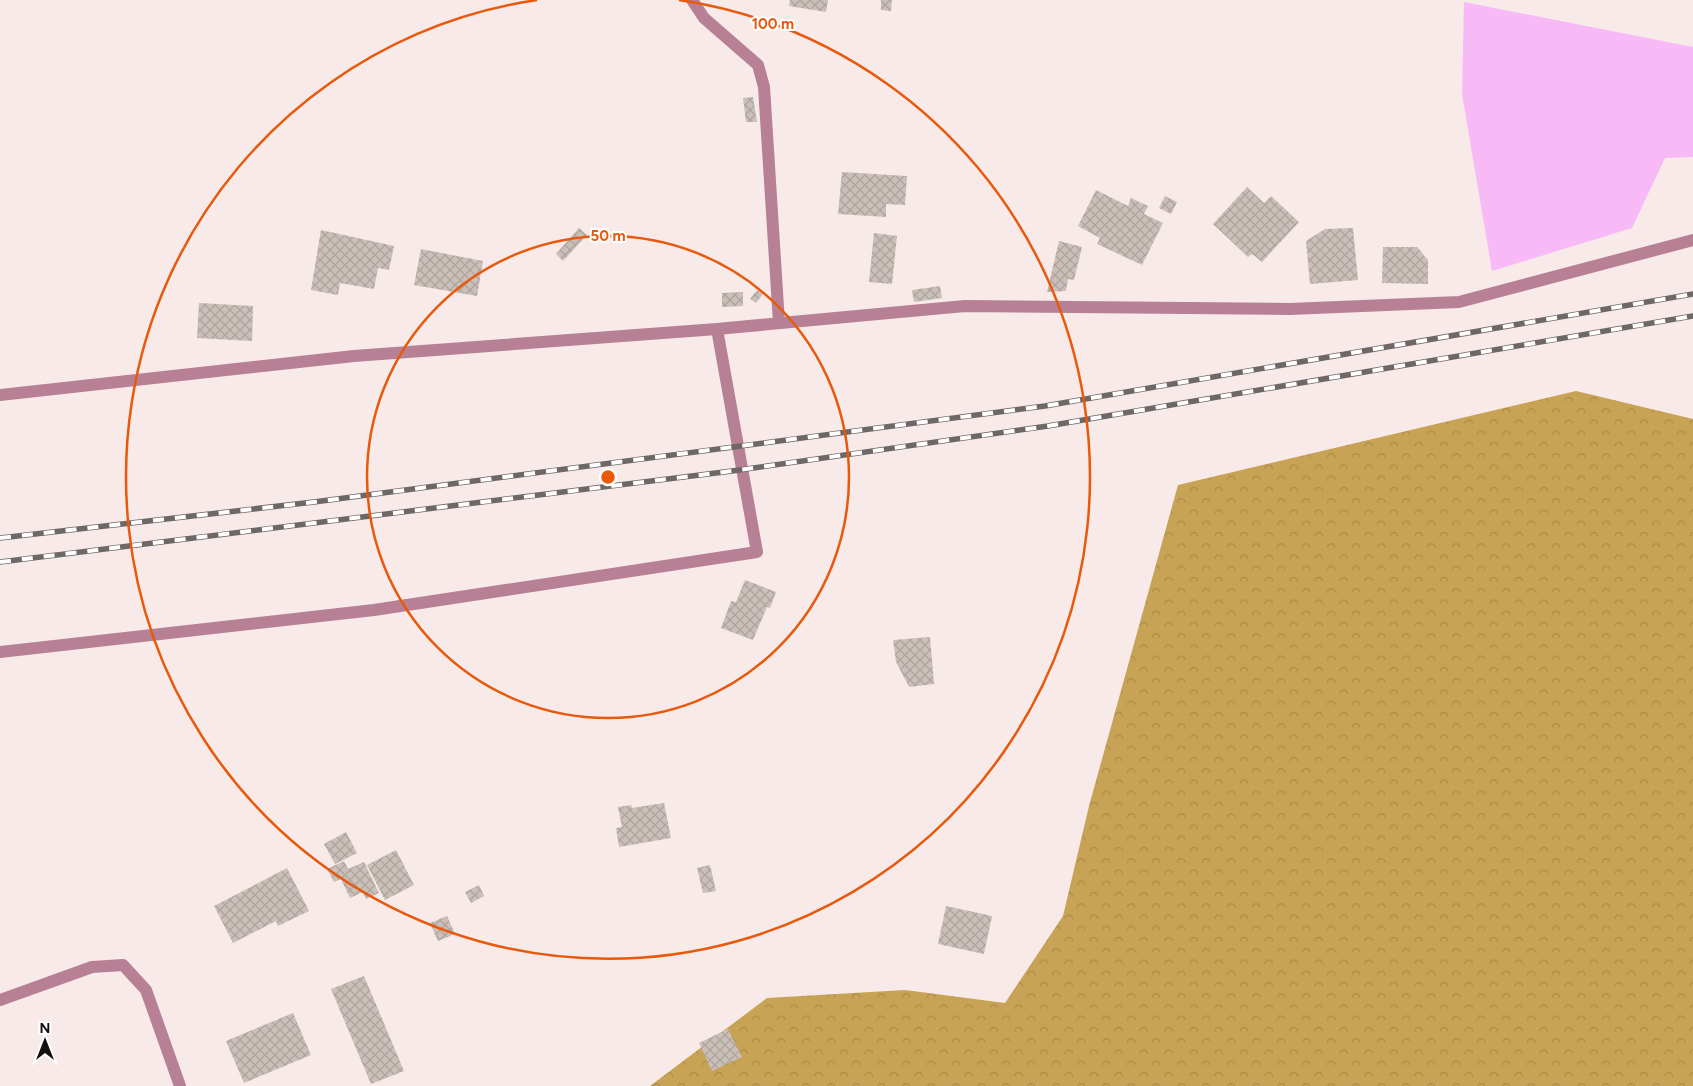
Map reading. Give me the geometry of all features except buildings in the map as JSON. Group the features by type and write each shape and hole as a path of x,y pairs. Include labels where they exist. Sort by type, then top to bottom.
{"street":[{"path":"692,0 704,18 758,65 764,87 779,323"},
{"path":"0,395 354,356 717,329 965,306 1290,309 1459,302 1693,240"},
{"path":"0,652 374,610 758,552 717,329"},
{"path":"0,1000 92,967 123,965 146,990 180,1086"}],"green space":[{"path":"1576,391 1693,419 1693,1086 650,1086 767,998 905,990 1005,1003 1063,916 1089,806 1178,485"}],"shaded area":[{"path":"1464,2 1693,47 1693,157 1665,158 1632,228 1492,271 1462,94"}],"railway":[{"path":"0,538 314,502 1045,406 1693,294"},
{"path":"0,562 732,471 1048,426 1693,316"}]}
